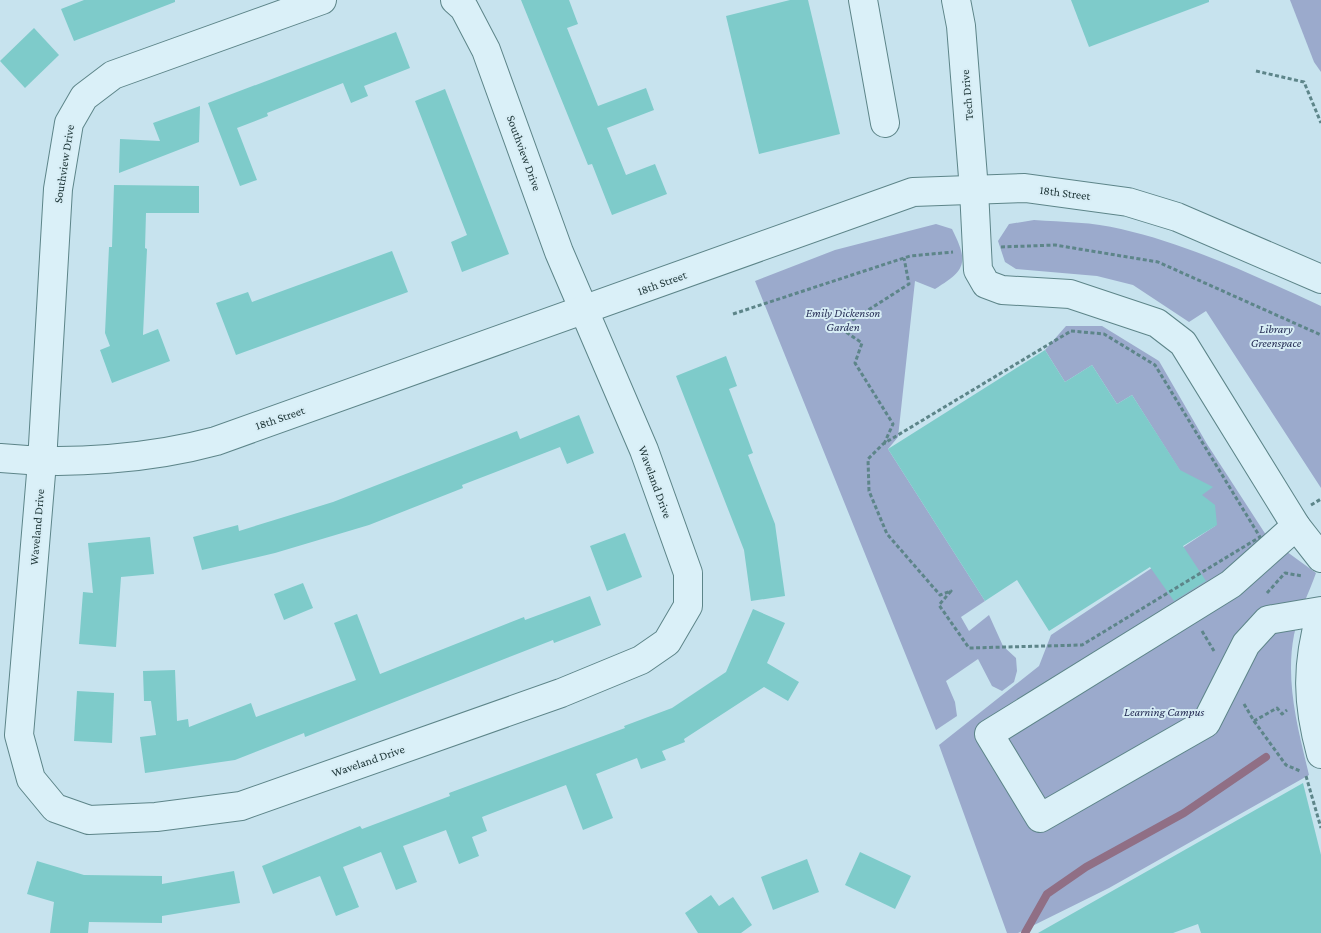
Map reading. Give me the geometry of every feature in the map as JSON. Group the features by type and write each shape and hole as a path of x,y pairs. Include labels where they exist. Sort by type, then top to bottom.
{"street":[{"name":"Southview Drive","path":"42,462 58,189 69,123 84,97 113,75 322,0"},
{"name":"Southview Drive","path":"455,0 464,8 486,50 559,252 584,311"},
{"path":"863,0 885,123"},
{"name":"Tech Drive","path":"956,0 960,14 974,190 978,270 986,284 1002,290 1070,294 1157,324 1183,343 1296,526 1321,558"},
{"name":"18th Street","path":"0,458 42,462 176,452 208,443 584,311 914,192 1025,188 1128,202 1177,217 1321,279"},
{"name":"Waveland Drive","path":"42,462 18,735 31,779 55,808 88,820 156,816 241,806 561,693 641,660 667,642 688,606 688,574 644,450 584,311"},
{"path":"1296,526 1231,584 989,734 1040,818 1206,723 1246,644 1268,620 1321,612 1312,643 1309,674 1313,724 1321,754"}],"path":[{"path":"1256,71 1304,82 1321,123"},
{"path":"733,314 904,258 977,250 1055,245 1158,262 1321,335"},
{"path":"883,444 1071,331 1104,334 1155,365 1260,537 1082,645 969,648 939,605 951,590 940,595 887,534 869,491 868,459 883,444 893,424 855,363 862,342 840,328 910,284 904,258"},
{"path":"1254,720 1286,764 1306,773 1321,828"}],"green space":[{"path":"1290,0 1321,0 1321,72 1314,62"},
{"name":"Library Greenspace","path":"1034,220 1100,225 1147,236 1223,263 1321,306 1321,488 1206,311 1189,322 1133,285 1097,276 1016,269 1005,262 998,241 1009,224"},
{"name":"Emily Dickenson Garden","path":"936,224 952,229 961,250 962,265 953,276 935,289 915,281 898,437 888,449 985,601 961,617 969,631 989,615 1003,646 1016,658 1017,671 1014,682 1002,691 992,686 978,659 946,681 955,702 957,716 936,730 755,281 835,250"},
{"name":"Learning Campus","path":"1066,326 1102,326 1159,361 1207,444 1268,538 1316,573 1298,619 1294,635 1291,670 1294,705 1309,775 1109,888 1018,933 1007,933 939,745 1039,666 1051,635 1215,526 1132,395 1117,404 1092,365 1065,382 1045,350"}],"building":[{"path":"84,0 175,0 175,2 74,41 61,9"},
{"path":"521,0 569,0 578,24 567,28 598,106 646,88 654,110 607,128 626,175 655,164 667,194 612,215 592,164 588,165"},
{"path":"790,0 808,0 840,134 759,154 726,16"},
{"path":"1071,0 1209,0 1209,2 1089,47"},
{"path":"34,28 59,55 25,88 0,61"},
{"path":"396,32 410,68 364,86 368,96 351,103 343,83 267,113 268,116 237,128 257,180 240,186 208,103"},
{"path":"445,89 509,254 462,272 451,242 467,235 415,101"},
{"path":"200,106 199,142 119,173 120,139 160,141 153,123"},
{"path":"114,185 199,186 199,213 146,213 145,248 147,249 143,335 158,329 170,361 112,383 100,350 110,346 105,333 109,247 112,247"},
{"path":"392,251 408,292 236,355 216,303 248,292 252,302"},
{"path":"1045,350 1065,382 1092,365 1117,404 1132,395 1180,470 1213,487 1202,495 1215,505 1217,525 1183,546 1206,581 1174,601 1150,567 1049,631 1017,580 985,601 888,449"},
{"path":"726,356 737,386 729,389 753,453 748,455 775,524 785,596 751,601 744,550 676,376"},
{"path":"579,415 594,453 567,464 560,447 462,485 463,488 369,525 275,553 202,570 193,537 238,525 239,531 333,502 517,431 520,439"},
{"path":"625,533 642,577 607,591 590,546"},
{"path":"150,537 154,574 121,577 116,647 79,644 83,592 93,593 88,543"},
{"path":"303,583 313,608 284,620 274,594"},
{"path":"590,596 601,625 554,643 553,640 305,737 304,733 235,760 145,773 140,737 156,735 151,701 144,701 143,671 175,670 177,721 188,719 189,727 251,703 256,717 356,680 334,623 357,614 380,674 524,617 525,620"},
{"path":"753,609 785,623 767,663 799,682 788,701 764,687 684,739 685,742 662,751 666,760 641,769 637,758 596,774 613,818 583,830 566,785 482,817 487,831 472,837 479,856 459,864 446,830 403,846 417,882 396,890 381,852 343,867 359,907 336,916 320,876 273,894 262,866 360,826 362,829 450,796 449,793 625,728 624,726 672,708 726,672"},
{"path":"77,691 114,693 112,743 74,741"},
{"path":"1303,783 1321,855 1321,933 1201,933 1198,924 1173,933 1038,933"},
{"path":"860,852 911,876 895,909 845,885"},
{"path":"807,859 819,892 773,910 761,877"},
{"path":"37,861 84,875 162,876 162,884 234,871 240,903 162,916 162,923 89,922 88,933 50,933 54,902 27,894"},
{"path":"711,895 719,906 733,897 752,925 741,933 698,933 685,913"}],"waterway":[{"path":"1025,933 1047,894 1086,867 1184,813 1266,757"}]}
